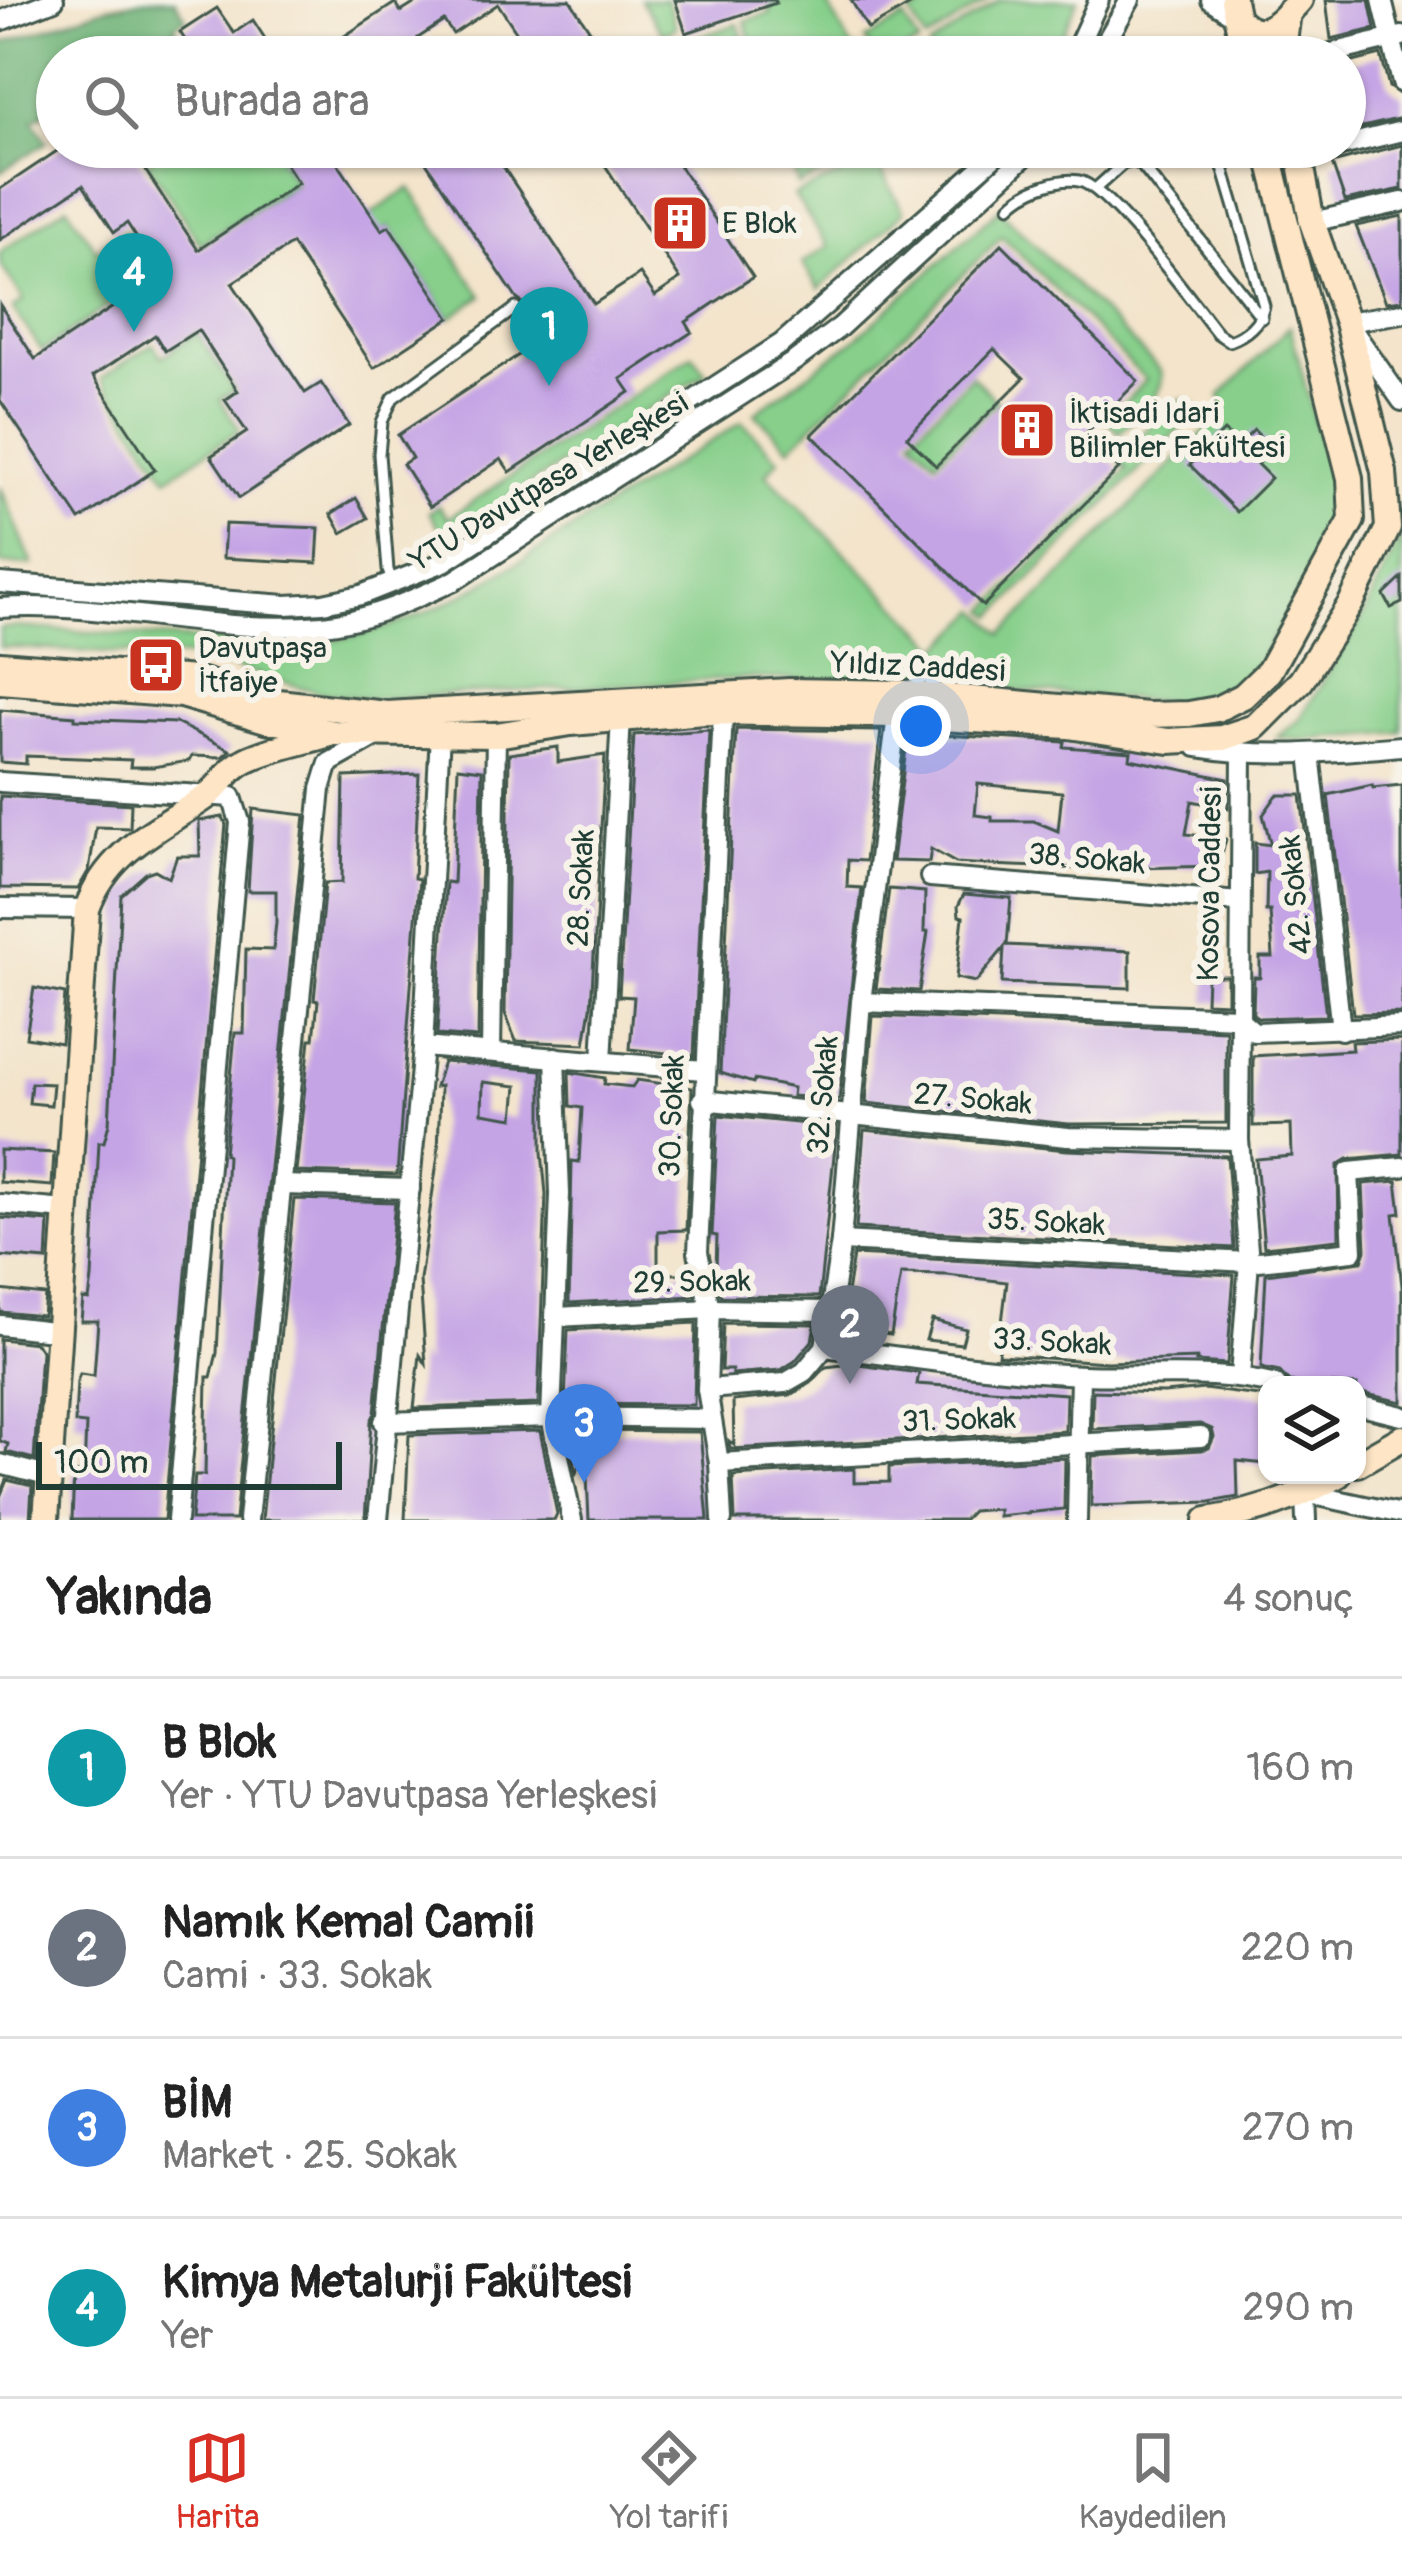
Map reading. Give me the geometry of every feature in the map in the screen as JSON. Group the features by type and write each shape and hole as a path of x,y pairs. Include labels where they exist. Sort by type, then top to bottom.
{"main road":[{"path":"1234,8 1258,31 1276,27 1292,4"},
{"path":"1286,36 1292,4"},
{"name":"Yıldız Caddesi","path":"0,664 196,679 269,701 387,714 788,691 906,693 1147,716 1217,709 1243,696 1269,670 1352,520 1350,478 1272,168"},
{"path":"1168,741 1222,738 1255,727 1300,681 1351,603 1388,528 1384,472 1347,322 1312,222 1302,168"},
{"name":"Yıldız Caddesi","path":"0,681 181,695 266,720 334,733 496,735 621,718 723,712 1068,726 1168,741"},
{"path":"46,1520 87,910 112,862 138,839 211,794 226,770 334,733"},
{"path":"1366,1459 1402,1438"},
{"path":"1207,1520 1249,1514 1322,1484"}],"street":[{"path":"0,21 54,0"},
{"path":"1083,36 1099,0"},
{"path":"1109,36 1130,0"},
{"path":"1211,0 1234,8"},
{"path":"1382,0 1397,38 1402,83"},
{"path":"1366,45 1397,38"},
{"path":"1366,140 1402,131"},
{"name":"YTU Davutpasa Yerleşkesi","path":"0,584 286,604 323,603 393,584 444,562 782,344 981,168"},
{"name":"YTU Davutpasa Yerleşkesi","path":"0,608 285,626 346,620 410,601 474,568 796,361 840,327 1012,168"},
{"path":"1312,222 1402,202"},
{"path":"1402,313 1347,322 1402,401"},
{"name":"30. Sokak","path":"722,1520 707,1389 710,1309 698,1252 723,712"},
{"name":"32. Sokak","path":"825,1347 841,1241 861,1002 897,716"},
{"name":"28. Sokak","path":"602,1061 621,718"},
{"path":"248,1520 321,790 329,763 382,733"},
{"path":"378,1520 423,1046 440,734"},
{"path":"490,1052 496,735"},
{"name":"Yıldız Caddesi","path":"1168,741 1242,752 1402,746"},
{"name":"Kosova Caddesi","path":"1240,1376 1249,1262 1238,1140 1242,752"},
{"name":"42. Sokak","path":"1310,753 1341,1030"},
{"path":"0,782 232,796 240,822 178,1520"},
{"name":"38. Sokak","path":"930,877 1240,902"},
{"path":"0,908 87,910"},
{"path":"861,1002 1238,1017 1254,1031 1402,1026"},
{"path":"423,1046 704,1070"},
{"path":"555,1057 560,1194 551,1417 572,1520"},
{"name":"27. Sokak","path":"702,1100 1069,1137 1238,1140"},
{"path":"1401,1167 1402,1189"},
{"name":"35. Sokak","path":"841,1241 1249,1262 1353,1251 1349,1172 1401,1167"},
{"path":"284,1185 410,1189"},
{"path":"0,1204 65,1210"},
{"name":"29. Sokak","path":"557,1317 710,1309 829,1312"},
{"path":"0,1325 61,1332"},
{"path":"707,1389 785,1383 804,1372 825,1347"},
{"name":"33. Sokak","path":"825,1347 979,1368 1080,1375 1240,1376 1258,1380"},
{"path":"1077,1520 1080,1375"},
{"path":"1366,1407 1402,1416"},
{"path":"384,1422 711,1419"},
{"name":"31. Sokak","path":"719,1463 1201,1437"},
{"path":"0,1463 47,1476"},
{"path":"1306,1520 1306,1493 1394,1515"}],"lane":[{"path":"1094,189 1118,168"},
{"path":"1144,168 1262,318"},
{"path":"1010,206 1036,188 1078,181 1094,189 1141,236 1217,333 1229,341 1262,318 1264,306 1223,168"},
{"path":"393,584 379,454 387,410 393,398 516,308"}],"green space":[{"path":"175,0 186,18 174,26 179,36 36,36 36,149 0,172 0,44 104,8"},
{"path":"641,0 667,0 676,27 663,34"},
{"path":"768,0 825,0 845,36 750,36 745,21 771,13"},
{"path":"937,0 988,0 934,36 923,36 911,14"},
{"path":"1000,0 1078,0 1062,36 946,36"},
{"path":"904,18 914,36 873,36"},
{"path":"738,24 742,36 701,36"},
{"path":"151,168 285,168 295,183 200,244"},
{"path":"793,168 838,168 798,185"},
{"path":"856,168 879,168 904,212 819,289 802,263 828,246 794,195"},
{"path":"410,188 482,296 450,318 389,226 369,239 359,222"},
{"path":"67,206 96,250 126,230 155,274 42,351 13,308 24,300 0,264 0,252"},
{"path":"999,209 1161,371 1155,397 1119,433 1107,420 1146,380 1002,236 790,448 755,413 853,341"},
{"path":"1290,326 1335,500 1335,519 1329,538 1257,666 1226,691 1199,701 750,678 372,699 317,692 204,658 0,647 0,628 18,627 285,646 365,634 469,591 742,422 779,459 766,474 940,648 979,610 1003,634 1220,416 1224,406 1220,396"},
{"path":"197,333 234,390 220,400 240,430 167,478 101,378 153,344 162,357"},
{"path":"693,355 706,373 446,537 429,512 439,506 448,518"},
{"path":"972,376 997,401 936,461 912,437"},
{"path":"1183,400 1194,404 1194,415 994,616 987,610 1127,469 1118,459 1171,405"},
{"path":"0,486 33,565 0,564"},
{"path":"1402,535 1402,732 1300,740 1277,737 1299,720 1359,624"}],"building":[{"path":"420,0 570,0 593,36 519,36 498,4 453,34 444,21 421,36 345,36 395,3 401,12"},
{"path":"675,0 775,0 776,3 686,33"},
{"path":"851,0 919,0 868,29"},
{"path":"1326,0 1369,0 1375,29 1331,36"},
{"path":"217,8 234,33 253,20 263,36 183,36 180,32"},
{"path":"1381,55 1389,87 1402,96 1402,118 1366,126 1366,59"},
{"path":"1402,145 1402,189 1345,201 1334,168 1366,168 1366,154"},
{"path":"36,165 144,168 198,250 298,183 288,168 341,168 382,230 389,226 450,318 374,368 292,244 232,283 305,393 321,383 349,425 239,498 211,456 247,432 225,400 238,391 198,330 165,351 155,335 93,376 155,470 80,520 0,400 0,305 35,359 161,275 127,223 114,232 83,185 0,240 0,189"},
{"path":"430,168 504,168 594,304 640,274 655,296 680,279 607,168 681,168 753,277 686,322 692,332 621,379 630,392 510,472 501,459 430,507 403,464 412,458 398,435 543,339"},
{"path":"1402,216 1402,300 1386,302 1356,226"},
{"name":"İktisadi Idari Bilimler Fakültesi","path":"1002,244 1138,381 1085,434 1119,469 983,606 812,435","holes":["994,349 1024,378 936,466 907,437"]},
{"path":"1254,430 1272,449 1257,464 1271,478 1237,512 1190,465 1224,431 1239,445"},
{"path":"356,498 368,518 342,533 331,514"},
{"path":"225,524 319,528 317,563 223,558"},
{"path":"1402,578 1402,603 1391,608 1384,595"},
{"path":"0,710 176,723 230,750 222,757 192,756 189,761 153,767 130,767 131,760 26,756 26,764 0,762"},
{"path":"736,729 881,731 865,861 848,860 847,887 862,888 839,1100 792,1096 793,1088 720,1073"},
{"path":"709,730 694,1056 630,1049 634,997 619,996 634,735"},
{"path":"908,733 1065,742 1064,747 1131,752 1130,759 1228,779 1228,808 1192,801 1186,834 1226,839 1219,866 1133,871 956,863 931,849 929,862 892,861","holes":["978,784 1062,792 1058,831 1034,821 992,821 992,817 975,815"]},
{"path":"558,747 558,762 605,755 585,1044 516,1041 505,1013 509,754"},
{"path":"458,767 482,770 478,1038 437,1035 446,882 453,883"},
{"path":"419,774 414,878 419,879 397,1175 296,1172 318,1001 314,1000 325,883 342,882 344,777"},
{"path":"1372,785 1402,785 1402,1013 1353,1014 1328,795"},
{"path":"1277,795 1301,795 1326,1016 1259,1018 1253,1014 1260,957 1273,957 1270,911 1266,911 1267,872 1255,874 1255,843 1271,845 1263,815"},
{"path":"0,796 131,804 130,828 96,827 89,870 78,889 0,888"},
{"path":"253,809 305,815 235,1520 191,1520 195,1475 205,1475 207,1377 211,1377 217,1353 224,1154 235,1033 244,1033 246,949 273,950 276,923 276,891 248,891"},
{"path":"223,817 164,1520 72,1520 74,1473 84,1473 86,1424 75,1423 77,1381 80,1374 94,1376 98,1321 81,1321 92,1278 99,1142 104,1142 109,1124 121,895 146,873 155,870 169,878 177,856 200,856 199,821"},
{"path":"889,889 925,892 924,932 928,932 919,991 876,989"},
{"path":"964,894 1011,898 1007,945 1130,951 1130,988 1002,983 1004,948 976,982 956,978 963,917 958,906"},
{"path":"1207,976 1227,976 1227,1003 1206,1002"},
{"path":"34,988 65,994 61,1043 26,1037"},
{"path":"873,1016 1226,1030 1226,1123 1069,1124 866,1103"},
{"path":"1402,1040 1402,1154 1348,1159 1338,1165 1339,1239 1264,1247 1256,1159 1292,1156 1291,1125 1253,1126 1253,1056 1352,1050 1351,1042"},
{"path":"443,1062 542,1070 546,1194 538,1404 414,1408 420,1355 426,1364 420,1280 438,1155 440,1086 435,1087","holes":["483,1082 517,1086 514,1118 482,1113"]},
{"path":"569,1072 605,1078 604,1084 632,1087 637,1080 692,1088 686,1230 658,1231 658,1275 689,1273 694,1296 569,1303 572,1161 579,1162 582,1108 570,1106"},
{"path":"31,1083 53,1084 51,1105 29,1103"},
{"path":"718,1115 837,1127 819,1297 721,1296 717,1236 712,1235"},
{"path":"864,1130 1067,1150 1227,1156 1234,1248 856,1228"},
{"path":"0,1150 54,1153 52,1186 0,1182"},
{"path":"1397,1181 1401,1213 1394,1214 1402,1286 1402,1402 1366,1394 1366,1376 1284,1376 1261,1368 1266,1274 1362,1261 1366,1250 1363,1184"},
{"path":"294,1199 395,1202 365,1520 262,1520"},
{"path":"0,1218 49,1222 47,1260 0,1256"},
{"path":"853,1255 1234,1275 1227,1364 1197,1359 1107,1362 998,1355 1007,1282 947,1275 901,1274 891,1335 849,1330 851,1300 846,1300"},
{"path":"0,1290 45,1295 43,1316 0,1312"},
{"path":"932,1320 966,1329 962,1344 926,1340"},
{"path":"696,1323 694,1405 565,1404 568,1330"},
{"path":"723,1323 815,1324 812,1341 781,1370 732,1374 732,1370 721,1370"},
{"path":"0,1339 36,1343 41,1351 34,1459 6,1452 8,1444 0,1441"},
{"path":"851,1364 919,1373 917,1384 1066,1394 1065,1431 730,1449 729,1441 734,1445 733,1401 791,1395 826,1367"},
{"path":"1204,1389 1258,1396 1258,1463 1237,1461 1238,1497 1091,1506 1092,1456 1209,1448 1212,1429 1200,1424 1092,1429 1093,1391"},
{"path":"540,1431 557,1514 554,1520 405,1520 409,1435"},
{"path":"568,1431 700,1432 708,1520 589,1520 586,1454 576,1473"},
{"path":"1065,1458 1064,1509 998,1516 998,1509 972,1511 963,1520 735,1520 733,1476 854,1469 854,1483 889,1482 889,1467"},
{"path":"7,1480 32,1486 30,1520 0,1520 0,1497"}],"place":[{"name":"E Blok","path":"680,223"},
{"name":"Kimya Metalurji Fakültesi","path":"134,332"},
{"name":"B Blok","path":"549,386"},
{"name":"İktisadi Idari Bilimler Fakültesi","path":"1027,430"},
{"name":"Davutpaşa İtfaiye","path":"156,665"},
{"name":"Namık Kemal Camii","path":"850,1384"},
{"name":"BİM","path":"584,1483"}]}
